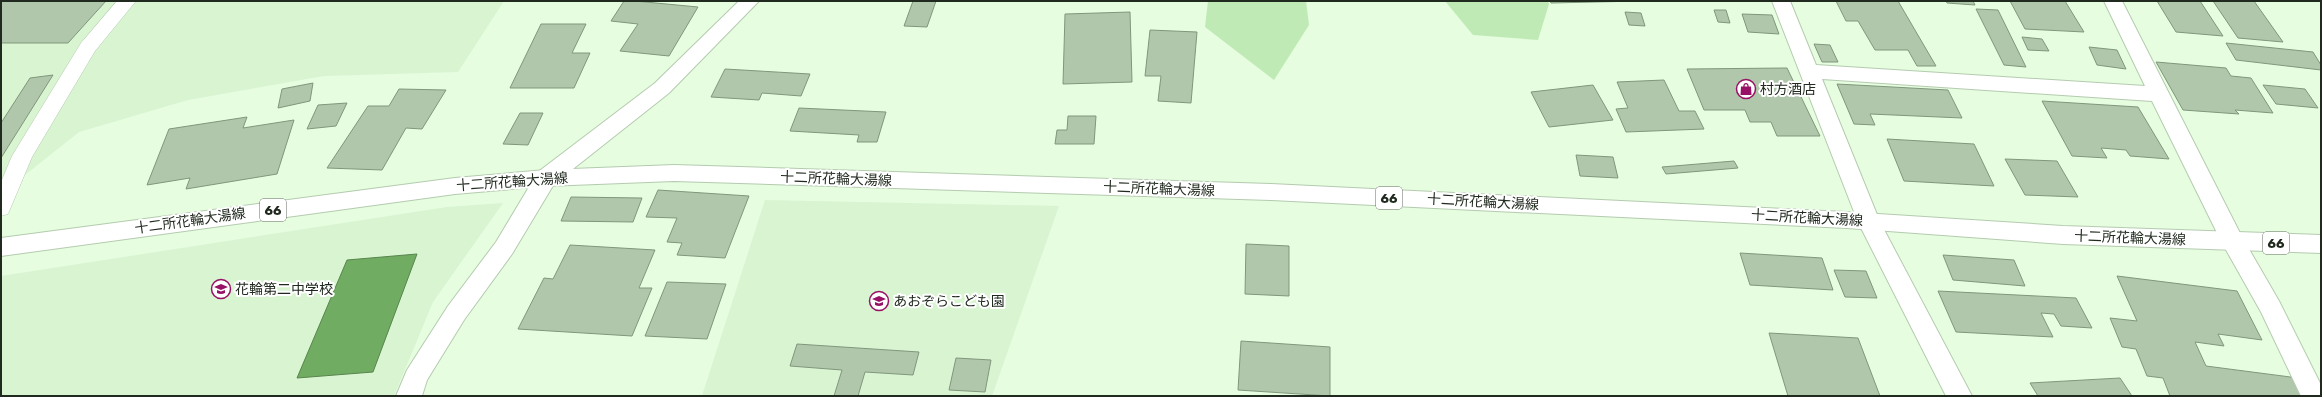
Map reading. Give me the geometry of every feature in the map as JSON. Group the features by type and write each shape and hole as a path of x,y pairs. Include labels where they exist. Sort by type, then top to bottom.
{"main road":[{"path":"409,396 416,377 452,319 504,248 546,178 662,88 750,1"},
{"path":"1782,1 1808,72 1870,222 1960,396"},
{"path":"2113,1 2232,242 2271,308 2314,396"},
{"path":"1808,72 2159,94"},
{"name":"十二所花輪大湯線","path":"1,247 455,186 546,178 674,174 1271,192 1870,222 2063,235 2321,244"}],"lane":[{"path":"1,208 22,156 88,48 127,1"}],"shaded area":[{"path":"1,1 504,1 458,72 324,76 188,100 79,132 1,194"},
{"path":"1208,1 1306,1 1309,25 1274,80 1205,27"},
{"path":"1445,1 1548,1 1549,4 1538,40 1473,35"},
{"name":"あおぞらこども園","path":"765,200 1059,206 992,396 702,396"},
{"name":"花輪第二中学校","path":"503,203 433,302 394,396 1,396 1,276 447,207"},
{"path":"417,254 373,372 297,378 347,260"}],"building":[{"path":"1,1 106,1 68,43 1,43"},
{"path":"624,1 698,7 669,56 620,51 638,24 611,21"},
{"path":"913,1 936,1 927,27 904,26"},
{"path":"1550,1 1640,1 1551,3"},
{"path":"1836,1 1898,1 1936,66 1917,66 1908,50 1875,50 1858,21 1846,21"},
{"path":"1946,1 1973,1 1975,5 1947,3"},
{"path":"2010,1 2065,1 2084,32 2025,29"},
{"path":"2157,1 2200,1 2223,36 2176,32"},
{"path":"2213,1 2254,1 2283,42 2238,38"},
{"path":"1976,9 1998,10 2026,67 2004,65"},
{"path":"1714,10 1726,10 1730,23 1718,22"},
{"path":"1130,12 1132,82 1063,84 1065,14"},
{"path":"1625,12 1641,13 1645,26 1629,25"},
{"path":"1742,14 1772,15 1779,34 1748,32"},
{"path":"541,24 586,24 572,53 590,53 574,88 510,88"},
{"path":"1150,30 1197,32 1191,103 1158,101 1161,76 1145,76"},
{"path":"2022,37 2042,39 2049,51 2028,50"},
{"path":"2226,43 2313,52 2321,65 2321,70 2236,60"},
{"path":"1814,44 1830,45 1838,62 1822,62"},
{"path":"2089,47 2117,50 2126,69 2097,65"},
{"path":"2156,62 2226,68 2231,76 2251,78 2273,113 2235,110 2239,114 2183,110"},
{"name":"村方酒店","path":"1787,68 1820,136 1777,136 1771,122 1750,122 1745,110 1704,110 1687,69"},
{"path":"725,69 810,74 801,96 762,93 759,100 711,97"},
{"path":"53,75 1,158 1,123 30,78"},
{"path":"1664,80 1679,111 1695,111 1704,129 1626,132 1616,109 1628,108 1617,82"},
{"path":"313,83 310,101 278,108 282,89"},
{"path":"1837,84 1948,90 1962,118 1870,114 1875,125 1854,124"},
{"path":"1593,85 1613,120 1549,127 1531,92"},
{"path":"2263,85 2305,89 2318,108 2276,104"},
{"path":"399,89 446,90 422,129 406,128 382,170 327,168 368,106 389,106"},
{"path":"2042,101 2138,107 2169,159 2130,156 2126,150 2101,148 2107,158 2072,156"},
{"path":"347,103 336,126 307,129 318,105"},
{"path":"799,108 886,112 877,142 857,142 859,135 790,131"},
{"path":"520,113 543,113 528,145 503,144"},
{"path":"1068,116 1096,116 1094,144 1055,144 1057,130 1067,130"},
{"path":"247,117 243,128 294,120 277,174 186,189 190,178 147,185 169,129"},
{"path":"1887,139 1974,144 1994,186 1904,181"},
{"path":"1576,155 1613,157 1618,178 1580,176"},
{"path":"2005,159 2057,161 2078,197 2025,195"},
{"path":"1734,161 1738,168 1666,174 1662,167"},
{"path":"658,190 749,196 725,258 677,255 682,243 667,242 677,218 646,217"},
{"path":"571,197 642,198 633,222 561,221"},
{"path":"1246,244 1289,246 1289,296 1245,294"},
{"path":"570,245 655,250 639,288 652,288 632,336 518,329 544,278 553,279"},
{"path":"1740,253 1822,258 1833,290 1750,285"},
{"path":"1943,255 2014,260 2025,286 1953,280"},
{"path":"1834,270 1866,271 1877,298 1845,297"},
{"path":"2117,276 2237,291 2262,340 2218,334 2224,346 2195,342 2206,366 2298,378 2307,396 2170,396 2163,378 2147,376 2136,349 2122,347 2110,318 2137,321"},
{"path":"667,282 726,284 707,339 645,336"},
{"path":"1938,291 2076,298 2092,328 2061,326 2054,314 2041,313 2053,337 1956,332"},
{"path":"1769,333 1858,338 1880,396 1788,396"},
{"path":"1241,341 1330,347 1330,396 1238,390"},
{"path":"797,344 919,352 913,375 865,372 858,396 834,396 842,370 790,366"},
{"path":"956,358 991,360 985,392 949,390"},
{"path":"2120,378 2132,396 2038,396 2030,383"}],"place":[{"name":"村方酒店","path":"1746,89"},
{"name":"花輪第二中学校","path":"221,289"},
{"name":"あおぞらこども園","path":"879,301"}]}
